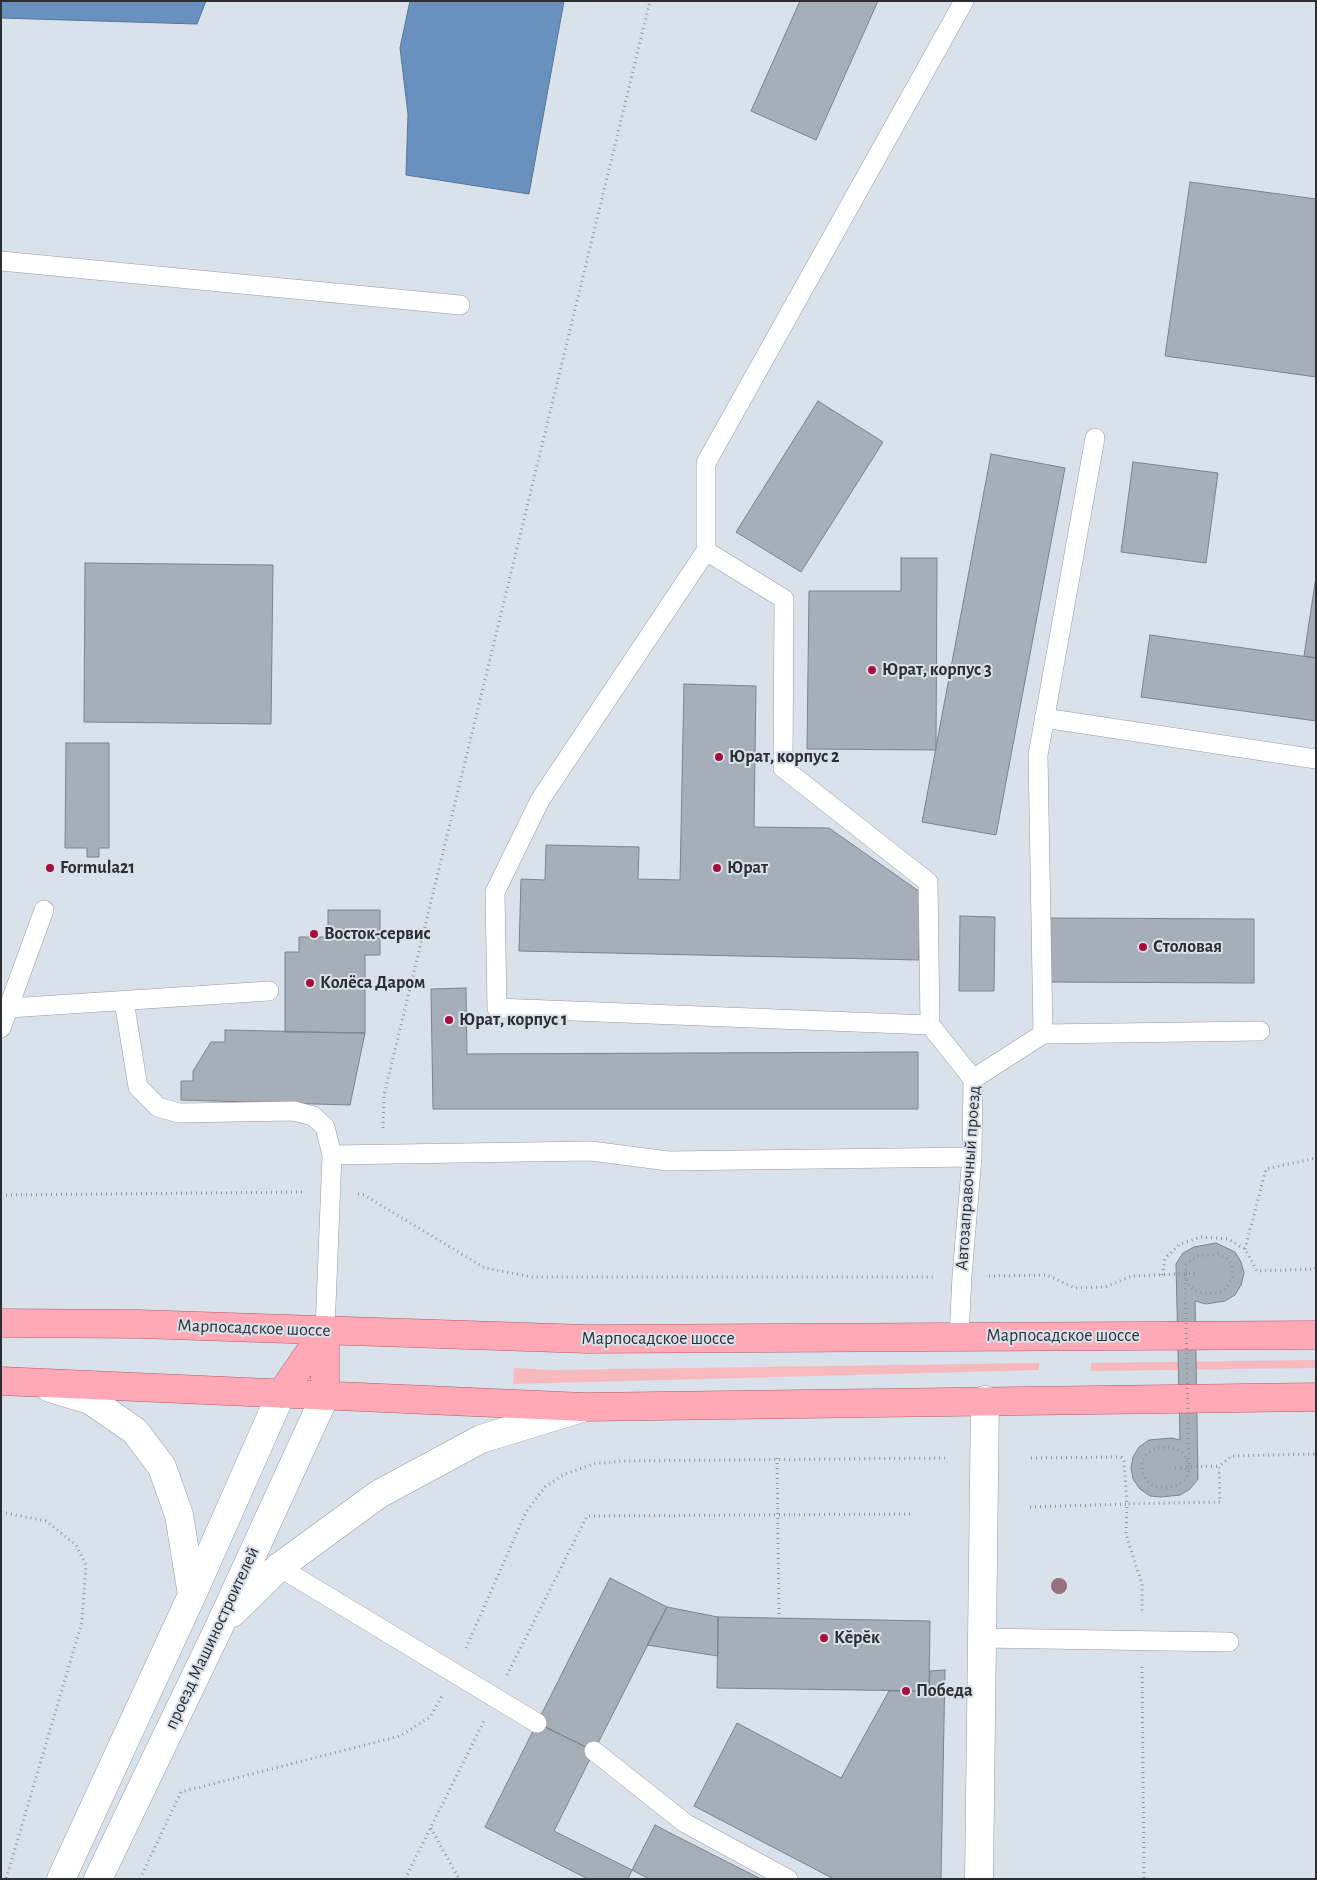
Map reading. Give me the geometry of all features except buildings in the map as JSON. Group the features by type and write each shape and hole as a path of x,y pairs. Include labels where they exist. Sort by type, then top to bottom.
{"main road":[{"name":"Марпосадское шоссе","path":"1,1323 139,1324 587,1339 1316,1335"},
{"path":"281,1394 325,1330"},
{"path":"325,1330 325,1396"},
{"path":"14,1382 584,1407 985,1400 1316,1397"},
{"path":"14,1382 90,1400 135,1431 162,1467 176,1507 192,1595"},
{"name":"проезд Машиностроителей","path":"62,1879 192,1595 281,1394"},
{"name":"проезд Машиностроителей","path":"98,1879 220,1625 325,1396"},
{"path":"978,1879 985,1400"},
{"path":"220,1625 279,1567 378,1494 481,1440 584,1407"}],"lane":[{"path":"930,1025 497,1008 495,892 540,800 706,551 706,464 964,1"},
{"path":"1,261 460,305"},
{"path":"1095,438 1038,755 1043,1034 1260,1031"},
{"path":"706,551 784,599 783,768 928,882 930,1025 973,1079"},
{"path":"1044,718 1316,759"},
{"path":"1,1028 44,910"},
{"path":"9,1008 269,991"},
{"path":"124,1001 138,1087 158,1107 179,1114 294,1111 314,1116 324,1127 332,1154 325,1330"},
{"name":"Автозаправочный проезд","path":"959,1337 972,1157 973,1079 1043,1034"},
{"path":"332,1154 591,1151 668,1162 972,1157"},
{"path":"279,1567 537,1723"},
{"path":"982,1638 1229,1642"},
{"path":"594,1751 685,1823 788,1879"}],"path":[{"path":"383,1154 384,1095 650,1"},
{"path":"1245,1249 1266,1169 1316,1158"},
{"path":"1,1196 310,1192"},
{"path":"352,1194 364,1195 485,1268 532,1277 936,1277"},
{"path":"1162,1276 1165,1258 1180,1244 1201,1237 1228,1239 1245,1249 1257,1271 1314,1270 1316,1267"},
{"path":"1185,1274 1188,1284 1195,1291 1205,1293 1218,1293 1226,1289 1233,1276 1232,1266 1228,1259 1218,1254 1198,1256 1186,1265 1185,1274 1189,1468 1186,1479 1178,1485 1166,1488 1154,1486 1142,1472 1142,1460 1147,1453 1157,1448 1169,1447 1178,1449 1183,1454 1189,1468"},
{"path":"983,1276 1048,1275 1075,1288 1105,1287 1132,1276 1198,1273"},
{"path":"1175,1468 1219,1466 1232,1456 1316,1454"},
{"path":"1031,1458 1120,1457 1124,1460 1127,1504 1126,1534 1142,1584 1144,1879"},
{"path":"777,1458 779,1618"},
{"path":"140,1879 180,1792 400,1736 430,1717 456,1673 526,1512 545,1487 565,1474 593,1464 623,1461 777,1458 945,1458"},
{"path":"1030,1507 1220,1502 1219,1466"},
{"path":"1,1512 46,1521 76,1545 86,1565 82,1622 6,1879"},
{"path":"405,1879 587,1516 912,1514"},
{"path":"430,1828 458,1879"}],"shaded area":[{"path":"1316,1360 1316,1368 1091,1371 1091,1363"},
{"path":"1039,1363 1039,1370 513,1384 514,1368 552,1370"}],"water":[{"path":"1,1 206,1 197,24 1,18"},
{"path":"410,1 564,1 529,194 406,175 408,114 400,48"}],"place":[{"name":"Юрат, корпус 3","path":"872,670"},
{"name":"Юрат, корпус 2","path":"719,757"},
{"name":"Formula21","path":"50,868"},
{"name":"Юрат","path":"717,868"},
{"name":"Восток-сервис","path":"314,934"},
{"name":"Столовая","path":"1143,947"},
{"name":"Колёса Даром","path":"310,983"},
{"name":"Юрат, корпус 1","path":"449,1020"},
{"name":"Кӗрӗк","path":"824,1638"},
{"name":"Победа","path":"906,1691"}]}
